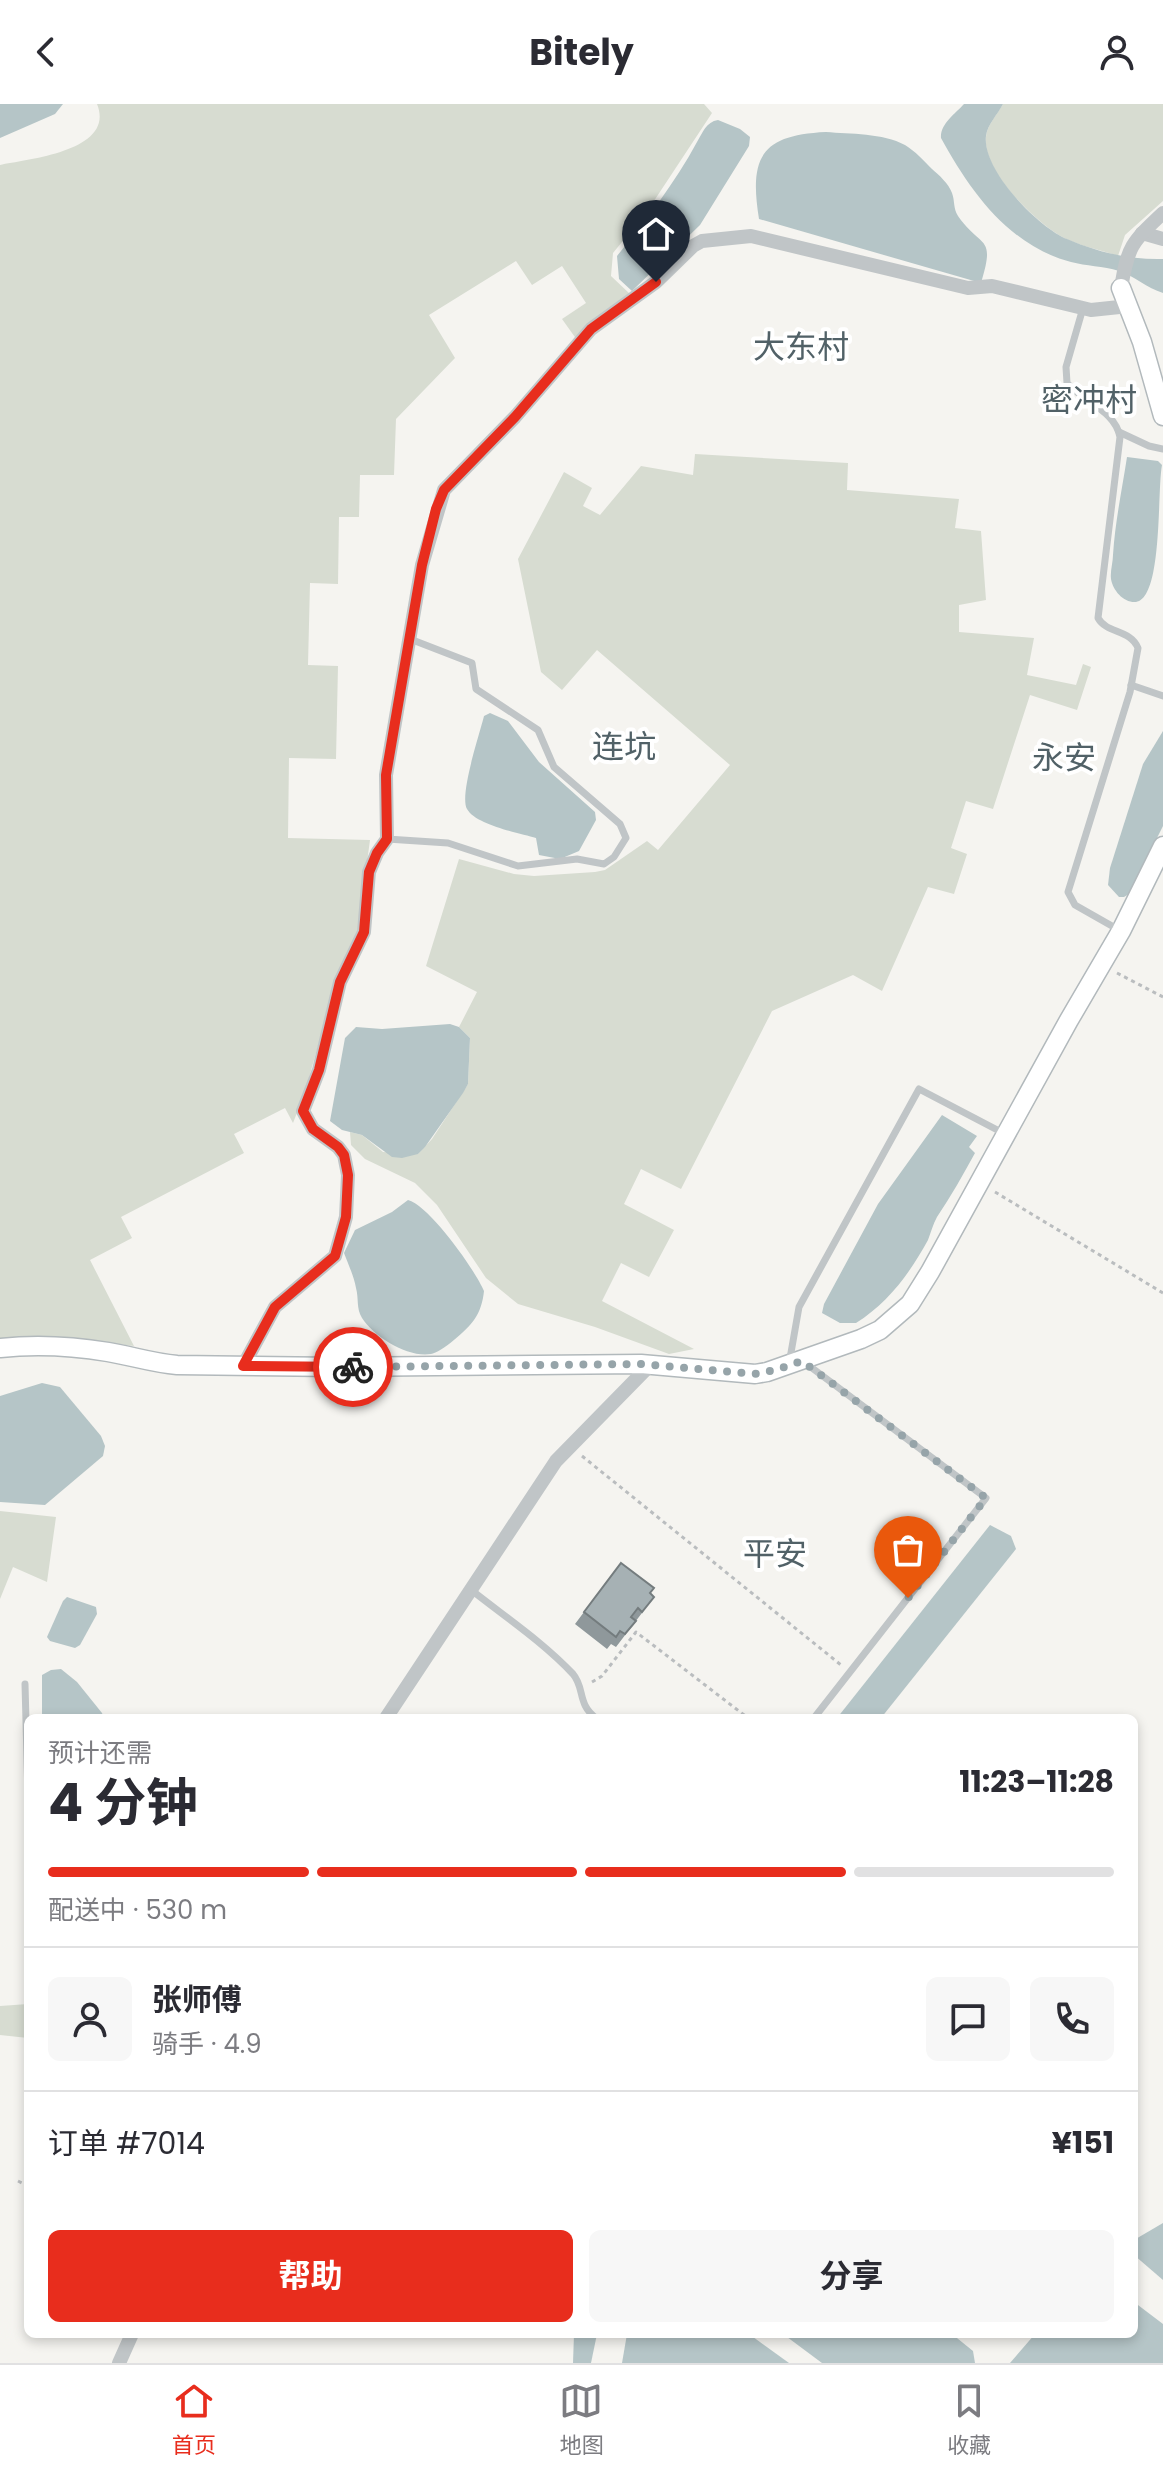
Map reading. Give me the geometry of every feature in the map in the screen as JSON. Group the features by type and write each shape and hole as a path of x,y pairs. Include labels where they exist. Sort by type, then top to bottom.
{"street":[{"path":"1163,213 1126,254 1121,288 1142,342 1163,416"},
{"path":"1142,233 1163,239"},
{"path":"243,1366 275,1307 338,1251 346,1217 347,1164 342,1150 313,1129 303,1111 319,1070 340,982 364,932 369,872 387,839 386,775 422,565 444,490 515,417 591,329 640,295 702,241 751,236 968,288 992,286 1091,310 1129,306"},
{"path":"0,1348 34,1345 70,1347 154,1363 243,1366 651,1364 755,1374 861,1339 895,1320 910,1304 930,1272 1121,931 1163,846"},
{"path":"389,1714 469,1588 569,1445 651,1364"},
{"path":"119,2363 130,2338"}],"lane":[{"path":"1083,308 1066,367 1067,383 1100,409 1119,432 1163,449"},
{"path":"1119,432 1098,618 1104,626 1127,634 1138,648 1131,685 1068,892 1075,905 1121,931"},
{"path":"387,839 448,843 518,866 577,859 604,864 614,857 626,838 620,824 558,771 538,730 476,689 472,663 410,639"},
{"path":"1131,685 1163,696"},
{"path":"817,1714 986,1498 795,1363 799,1307 919,1089 1007,1135"},
{"path":"469,1588 578,1679 582,1702 592,1714"},
{"path":"25,1684 26,1714"}],"path":[{"path":"1101,965 1163,997"},
{"path":"980,1183 1163,1293"},
{"path":"569,1445 850,1672"},
{"path":"580,1690 602,1676 636,1632 743,1714"},
{"path":"18,2181 24,2184"}],"shaded area":[{"path":"0,104 63,104 55,114 0,138"},
{"path":"97,104 704,104 712,113 648,210 613,253 611,276 630,294 577,340 562,319 586,303 562,266 532,285 516,261 429,315 455,358 396,419 394,475 360,475 359,517 339,517 338,584 310,583 308,665 338,666 336,759 289,758 288,838 370,840 357,937 338,976 293,1123 285,1108 234,1134 244,1153 121,1217 132,1238 90,1260 134,1346 49,1336 0,1340 0,165 66,150 82,142 94,133 99,120"},
{"path":"964,104 1003,104 987,132 987,150 1002,180 1028,210 1055,233 1078,244 1126,257 1163,259 1163,293 1119,271 1071,262 1049,254 1010,230 979,196 941,138 945,124"},
{"path":"1003,104 1163,104 1163,201 1125,235 1118,256 1064,238 1039,221 1013,195 987,150 986,137 990,124"},
{"path":"718,120 750,137 749,146 700,225 632,291 619,279 617,256 670,187 705,128"},
{"path":"826,132 896,141 912,150 941,177 951,190 958,216 986,249 981,283 759,219 756,180 764,153 787,138"},
{"path":"695,454 848,463 847,490 959,499 955,528 981,531 986,600 959,605 959,632 1034,638 1027,675 1076,685 1083,664 1091,667 1077,710 1030,695 993,809 966,801 951,848 967,854 954,894 928,887 882,991 853,975 772,1011 681,1189 641,1169 624,1204 674,1230 649,1277 621,1263 602,1301 694,1349 669,1354 518,1304 486,1278 437,1205 415,1183 365,1159 351,1145 350,1132 362,1135 383,1152 418,1154 432,1139 468,1084 470,1038 459,1027 477,992 426,966 459,859 514,874 534,876 605,870 647,841 658,850 730,765 597,650 562,690 541,672 518,559 564,472 592,488 583,506 600,515 641,466 693,475"},
{"path":"1127,457 1158,461 1162,465 1155,564 1145,596 1136,602 1127,601 1120,595 1114,588 1111,576"},
{"path":"490,713 508,721 539,762 595,812 596,820 579,851 560,859 539,855 536,838 488,824 467,809 465,802 471,764 484,716"},
{"path":"1163,731 1163,826 1129,894 1119,897 1108,885 1110,868 1143,764"},
{"path":"450,1024 459,1027 470,1038 468,1084 418,1154 392,1157 362,1135 342,1130 330,1121 345,1038 356,1027 382,1029"},
{"path":"942,1115 977,1136 969,1147 975,1153 906,1275 868,1315 856,1323 840,1323 822,1313 824,1304 878,1204"},
{"path":"408,1200 439,1226 462,1255 484,1291 480,1310 471,1324 431,1354 402,1349 383,1339 367,1325 359,1311 355,1284 344,1253 355,1230 392,1212"},
{"path":"42,1383 60,1387 101,1436 105,1446 103,1456 45,1505 0,1502 0,1396"},
{"path":"0,1511 56,1517 47,1582 13,1567 0,1599"},
{"path":"990,1525 1011,1536 1016,1549 884,1714 840,1714"},
{"path":"67,1597 96,1607 97,1614 80,1645 75,1648 50,1641 47,1637"},
{"path":"61,1669 77,1682 102,1714 42,1714 42,1675"},
{"path":"24,2004 24,2038 0,2035 0,2006"},
{"path":"1163,2223 1163,2280 1138,2258 1138,2238"},
{"path":"1138,2305 1163,2324 1163,2363 1010,2363 1032,2338 1138,2338"},
{"path":"574,2338 596,2338 591,2363 573,2363"},
{"path":"626,2338 755,2338 789,2363 622,2363"},
{"path":"788,2338 957,2338 973,2351 975,2363 822,2363"}],"building":[{"path":"621,1563 654,1588 650,1593 654,1597 642,1612 638,1608 631,1617 636,1621 625,1634 620,1631 616,1637 584,1612"}],"way so far":[{"path":"353,1367 641,1364 692,1366 755,1374 802,1361 986,1498 908,1598"}],"district":[{"name":"大东村","path":"801,347"},
{"name":"密冲村","path":"1089,400"},
{"name":"连坑","path":"624,747"},
{"name":"永安","path":"1064,758"},
{"name":"平安","path":"775,1554"}],"route":[{"path":"353,1367 243,1366 278,1303 335,1256 346,1217 348,1175 342,1150 313,1129 303,1111 319,1070 340,982 366,925 369,872 387,839 386,775 422,565 436,509 444,490 515,417 576,344 591,329 656,282"}]}
